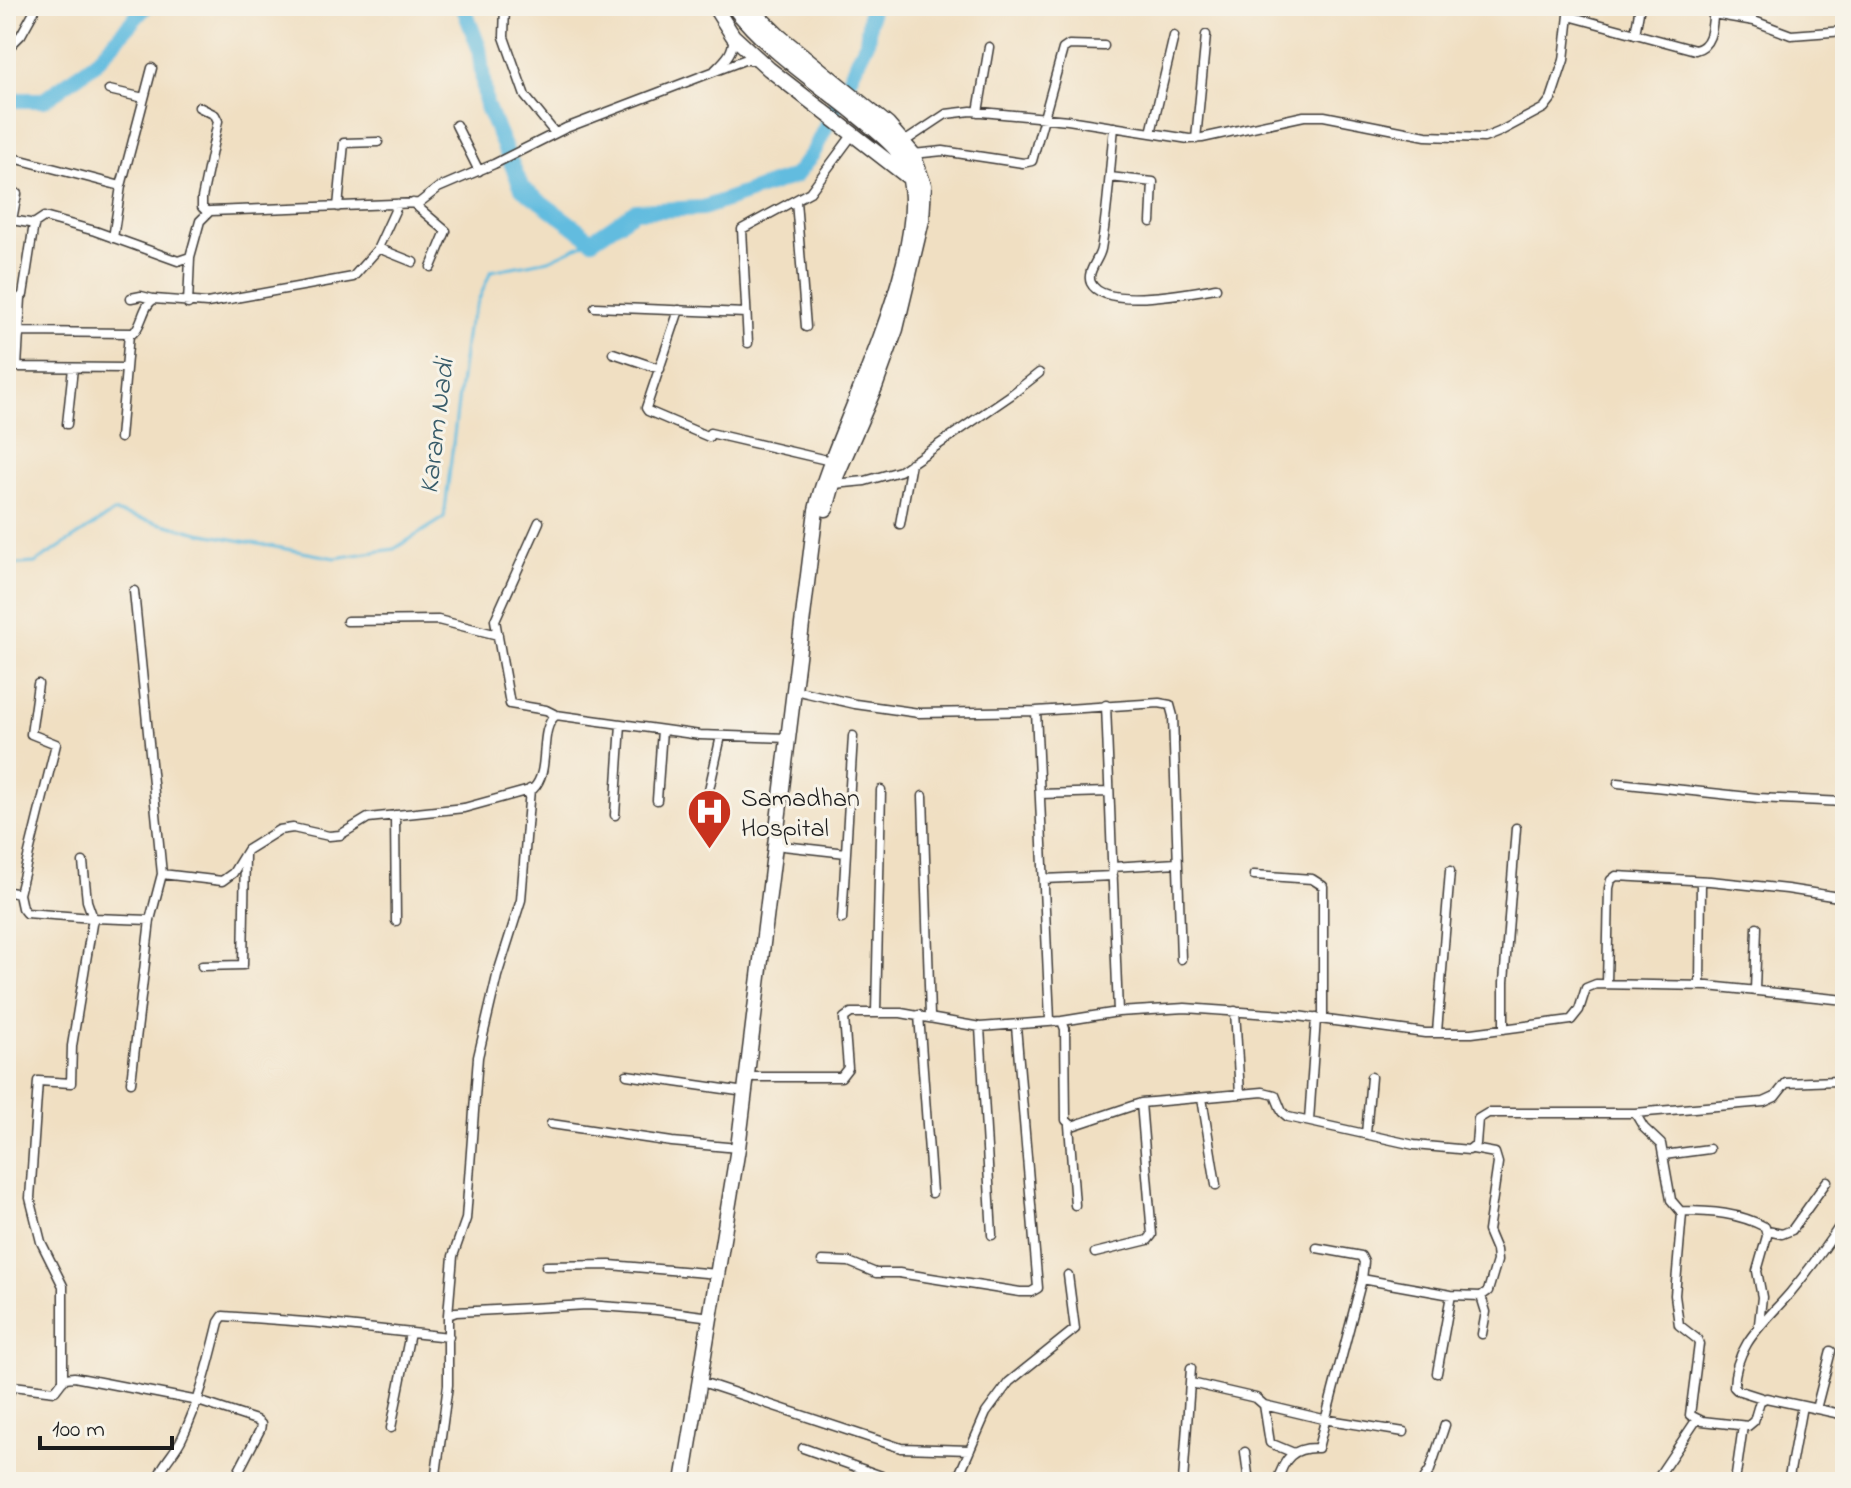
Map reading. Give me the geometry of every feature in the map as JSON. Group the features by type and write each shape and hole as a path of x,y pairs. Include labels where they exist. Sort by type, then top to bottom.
{"main road":[{"path":"714,6 718,17 733,36 764,65 912,180"},
{"path":"692,1482 755,1077 821,535 833,484 896,329 918,243 921,174 908,148 733,6"},
{"path":"748,6 775,41"},
{"path":"683,1482 719,1274 728,1247 815,520 831,461 878,351 919,198 896,150 863,112"}],"street":[{"path":"6,50 21,35 37,6"},
{"path":"505,6 504,37 525,96 555,133"},
{"path":"908,148 946,114 978,112 1046,118 1196,139 1304,116 1324,116 1426,136 1484,138 1535,113 1551,99 1564,60 1570,6"},
{"path":"1635,34 1640,6"},
{"path":"1569,16 1685,49 1700,49 1708,42 1714,10 1791,35 1845,31"},
{"path":"1196,139 1206,35"},
{"path":"715,70 732,50 733,36"},
{"path":"1151,133 1174,36"},
{"path":"908,148 1028,163 1035,157 1063,49 1069,45 1104,46"},
{"path":"978,112 989,47"},
{"path":"199,107 215,115 218,121 202,198 202,207 207,212 413,203 421,202 438,188 555,133 715,70 744,60 764,65"},
{"path":"113,238 121,186 152,68"},
{"path":"109,90 144,98"},
{"path":"456,125 479,171"},
{"path":"1114,127 1100,253 1090,278 1095,288 1139,299 1216,288"},
{"path":"748,343 742,229 810,192 852,132"},
{"path":"338,207 344,143 378,142"},
{"path":"6,156 121,186"},
{"path":"1110,177 1153,182 1151,222"},
{"path":"6,189 17,194 9,220 35,224"},
{"path":"796,201 806,327"},
{"path":"413,203 446,231 431,267"},
{"path":"131,298 141,296 188,304 207,303 349,279 358,274 378,248 398,204"},
{"path":"188,304 190,257 200,221 207,212"},
{"path":"126,368 19,368 11,360 19,332 21,298 35,224 39,219 49,217 178,261 190,257"},
{"path":"378,248 413,262"},
{"path":"6,301 21,298"},
{"path":"19,332 129,334 137,331 148,303 154,299"},
{"path":"595,307 746,313"},
{"path":"679,310 647,410 710,435 831,461"},
{"path":"120,438 129,334"},
{"path":"613,353 660,369"},
{"path":"67,424 73,368"},
{"path":"833,484 889,476 1039,373"},
{"path":"900,524 911,463"},
{"path":"539,522 496,616 510,704 542,709 556,715 662,730 788,738"},
{"path":"131,1082 150,920 162,874 134,591"},
{"path":"347,621 438,620 498,635"},
{"path":"38,684 31,734 56,744 19,894 22,908 26,913 150,920"},
{"path":"803,692 905,712 1036,711 1106,705 1170,705 1181,959"},
{"path":"1106,705 1118,1012"},
{"path":"1036,711 1050,1020"},
{"path":"162,874 222,881 233,873 245,853 279,830 293,828 334,836 344,833 365,818 464,808 530,789 540,780 549,724 556,715"},
{"path":"615,815 621,724"},
{"path":"657,800 662,730"},
{"path":"702,821 721,736"},
{"path":"842,919 853,736"},
{"path":"1618,783 1758,798 1845,802"},
{"path":"435,1482 448,1385 448,1315 453,1256 466,1219 473,1099 481,1041 521,900 530,789"},
{"path":"876,1012 881,790"},
{"path":"1040,794 1109,792"},
{"path":"923,796 930,1016"},
{"path":"395,815 396,921"},
{"path":"1504,1029 1504,982 1516,828"},
{"path":"783,846 846,853"},
{"path":"202,966 243,965 245,853"},
{"path":"63,1381 63,1286 41,1242 30,1198 37,1082 69,1084 72,1081 72,1046 93,918 87,901 83,862"},
{"path":"1044,879 1177,863"},
{"path":"1437,1032 1450,871"},
{"path":"1607,984 1611,880 1623,874 1787,889 1845,898"},
{"path":"1254,875 1312,879 1323,886 1320,1019 1309,1121"},
{"path":"1700,986 1701,881"},
{"path":"6,891 19,894"},
{"path":"1755,991 1757,927"},
{"path":"755,1077 841,1077 848,1068 844,1018 851,1013 930,1016 980,1027 1016,1026 1174,1008 1320,1019 1425,1033 1504,1029 1571,1020 1579,1010 1586,988 1596,984 1700,986 1845,1000"},
{"path":"1235,1011 1240,1094"},
{"path":"919,1015 932,1193"},
{"path":"1062,1021 1065,1029 1065,1105 1075,1205"},
{"path":"822,1261 849,1262 876,1273 899,1273 1020,1292 1038,1288 1016,1026"},
{"path":"980,1027 992,1235"},
{"path":"1473,1149 1478,1119 1488,1113 1635,1113 1764,1102 1775,1097 1786,1083 1836,1081 1845,1074"},
{"path":"627,1075 745,1092"},
{"path":"1366,1134 1371,1077"},
{"path":"1069,1125 1082,1124 1141,1103 1263,1092 1275,1095 1282,1112 1288,1117 1414,1145 1495,1153 1498,1163 1488,1231 1496,1250 1497,1269 1488,1291 1481,1296 1451,1295 1362,1279"},
{"path":"1202,1098 1216,1185"},
{"path":"1095,1253 1148,1240 1152,1235 1141,1103"},
{"path":"1635,1113 1646,1131 1661,1144 1678,1207 1675,1295 1679,1325 1699,1344 1690,1415 1697,1419 1751,1425 1762,1398"},
{"path":"551,1124 672,1142 738,1148"},
{"path":"1664,1155 1709,1149"},
{"path":"1678,1207 1741,1217 1767,1231 1782,1234 1792,1230 1827,1181"},
{"path":"1845,1218 1797,1284 1748,1341 1734,1385 1737,1390 1762,1398 1845,1415"},
{"path":"1759,1325 1762,1297 1757,1271 1767,1231"},
{"path":"1277,1482 1282,1467 1294,1453 1303,1447 1318,1448 1362,1279 1364,1262 1361,1256 1317,1248"},
{"path":"546,1266 610,1265 719,1274"},
{"path":"803,1448 887,1478 956,1482 986,1413 1009,1382 1075,1329 1068,1275"},
{"path":"1437,1373 1451,1295"},
{"path":"1481,1296 1486,1312 1482,1334"},
{"path":"448,1315 511,1307 587,1305 711,1317"},
{"path":"157,1482 162,1466 180,1442 198,1401 223,1316 449,1337"},
{"path":"391,1428 410,1333"},
{"path":"1816,1409 1831,1351"},
{"path":"1183,1482 1191,1368"},
{"path":"6,1398 13,1386 54,1391 63,1381 74,1377 198,1401 256,1420 261,1425 233,1482"},
{"path":"1191,1383 1256,1398 1264,1405 1404,1432"},
{"path":"708,1384 901,1448 970,1450"},
{"path":"1264,1405 1270,1443 1294,1453"},
{"path":"1788,1482 1802,1406"},
{"path":"1656,1480 1697,1419"},
{"path":"1422,1482 1430,1470 1445,1425"},
{"path":"1735,1482 1743,1426"},
{"path":"1245,1452 1248,1475 1253,1482"},
{"path":"1842,1482 1845,1470"}],"waterway":[{"path":"6,100 44,100 95,63 146,6"},
{"path":"463,6 479,48 486,105 522,188 592,240 635,211 703,208 795,176 813,153 867,42 871,6"},
{"name":"Karam Nadi","path":"6,565 35,563 114,512 199,533 335,558 394,549 444,518 467,328 491,271 549,260 592,240"}],"place":[{"name":"Samadhan Hospital","path":"710,851"}]}
